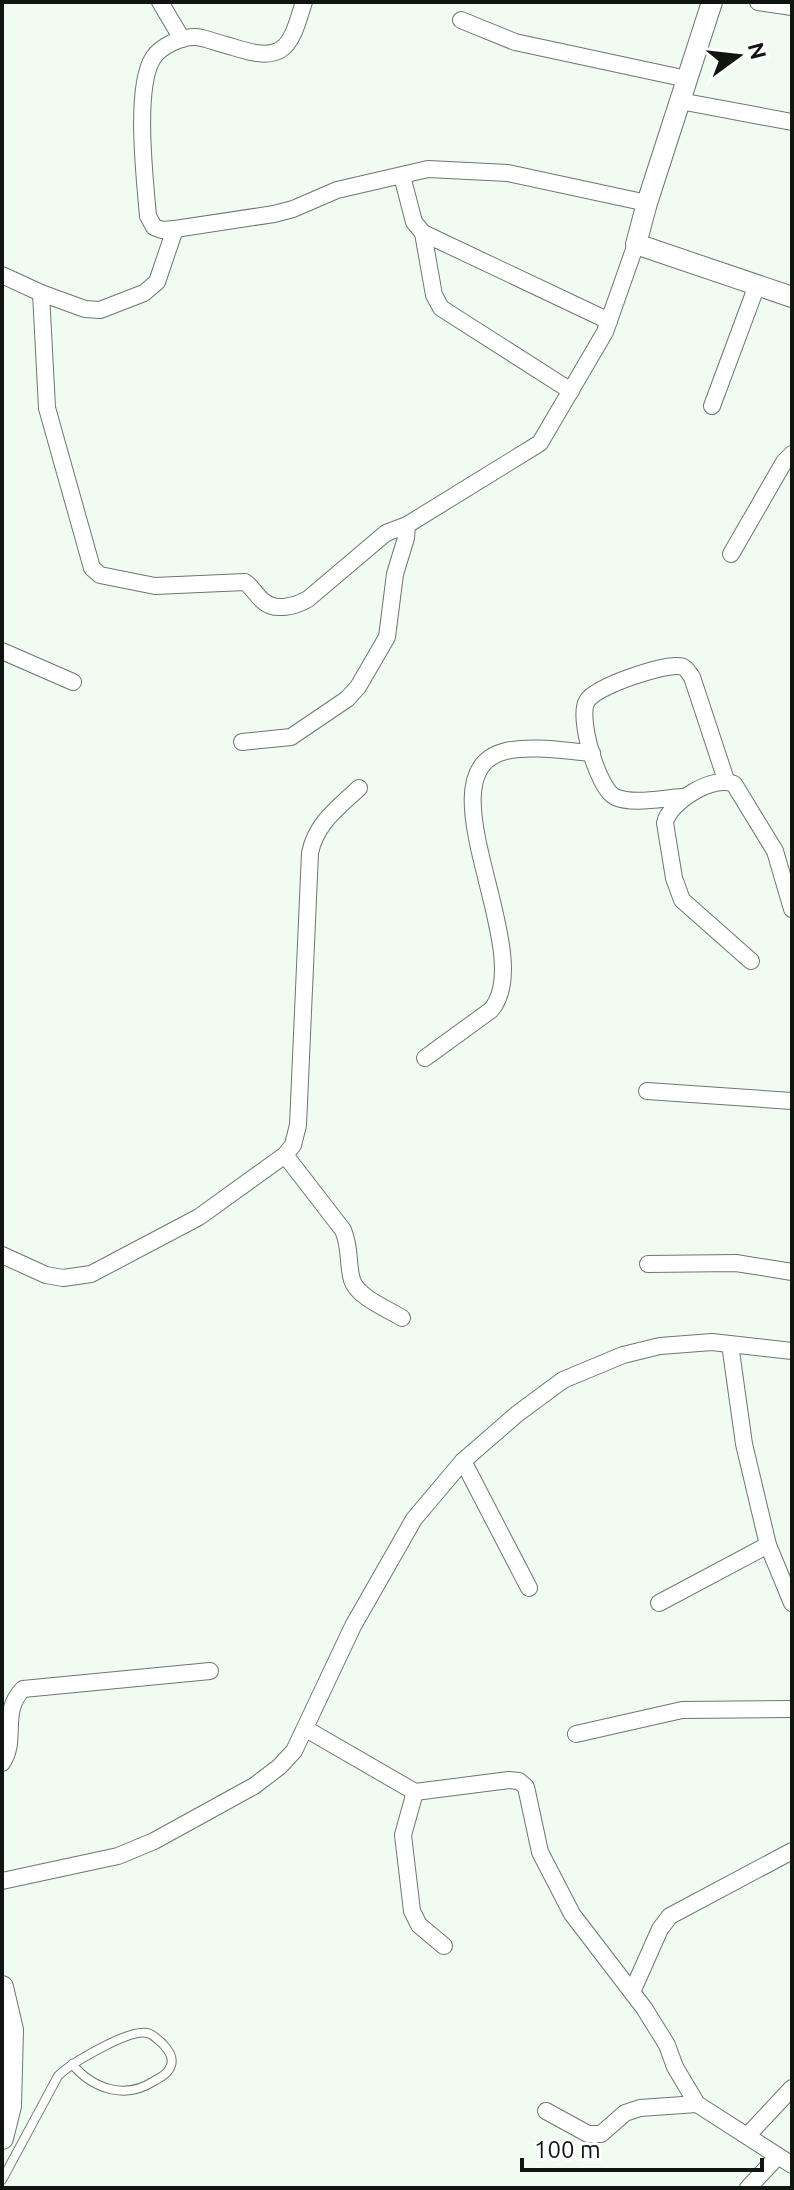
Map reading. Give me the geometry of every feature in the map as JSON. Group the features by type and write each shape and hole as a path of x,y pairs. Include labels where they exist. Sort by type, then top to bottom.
{"main road":[{"path":"2,1987 12,2030 10,2106 2,2138"}],"street":[{"path":"160,2 182,39"},
{"path":"304,2 290,38 282,49 256,53 196,37 166,46 154,58 149,71 142,130 148,216 154,227 175,229 274,214 337,190 440,169 508,173 647,203"},
{"path":"41,293 47,408 92,568 100,575 155,586 245,582 269,605 297,605 386,533 407,525 540,443 601,341 609,321 712,2"},
{"path":"758,2 792,7"},
{"path":"461,20 515,42 687,79"},
{"path":"680,101 792,122"},
{"path":"402,176 414,222 423,233 609,321"},
{"path":"2,275 85,309 100,310 144,293 157,282 175,229"},
{"path":"423,233 434,295 441,308 571,391"},
{"path":"636,244 792,297"},
{"path":"712,406 757,285"},
{"path":"731,554 784,462 792,454"},
{"path":"242,742 291,737 347,699 358,687 387,637 395,574 407,525"},
{"path":"2,651 73,682"},
{"path":"726,780 683,797 619,799 609,794 602,782 583,719 589,697 648,671 678,666 685,668 692,677 726,780 734,784 775,851 792,909"},
{"path":"425,1058 491,1010 503,991 502,939 473,814 472,789 479,770 503,751 592,753"},
{"path":"2,1255 46,1275 63,1278 91,1274 199,1217 285,1155 293,1145 298,1125 311,845 319,826 359,788"},
{"path":"683,797 666,816 665,823 674,878 682,900 751,961"},
{"path":"647,1091 792,1101"},
{"path":"285,1155 343,1230 349,1243 352,1280 359,1290 402,1318"},
{"path":"648,1264 736,1263 792,1272"},
{"path":"2,1881 118,1856 154,1841 254,1786 279,1767 294,1751 306,1729 353,1626 414,1519 463,1461 517,1414 563,1380 623,1355 660,1346 712,1342 792,1351"},
{"path":"730,1344 744,1444 768,1545 792,1603"},
{"path":"463,1461 529,1588"},
{"path":"659,1603 768,1545"},
{"path":"2,1763 9,1749 10,1712 14,1698 23,1689 210,1671"},
{"path":"576,1734 682,1710 792,1709"},
{"path":"306,1729 415,1792 509,1780 519,1781 526,1787 540,1852 572,1914 632,1992 667,2045 675,2067 697,2104 785,2161 748,2188"},
{"path":"415,1792 403,1835 412,1911 419,1925 444,1946"},
{"path":"632,1992 660,1929 670,1916 792,1851"},
{"path":"747,2136 792,2088"},
{"path":"546,2111 588,2134 601,2134 625,2113 640,2108 697,2104"}],"lane":[{"path":"2,2180 58,2076 72,2064 135,2033 154,2035 168,2049 172,2059 167,2073 140,2090 123,2092 85,2080 72,2064"}]}
